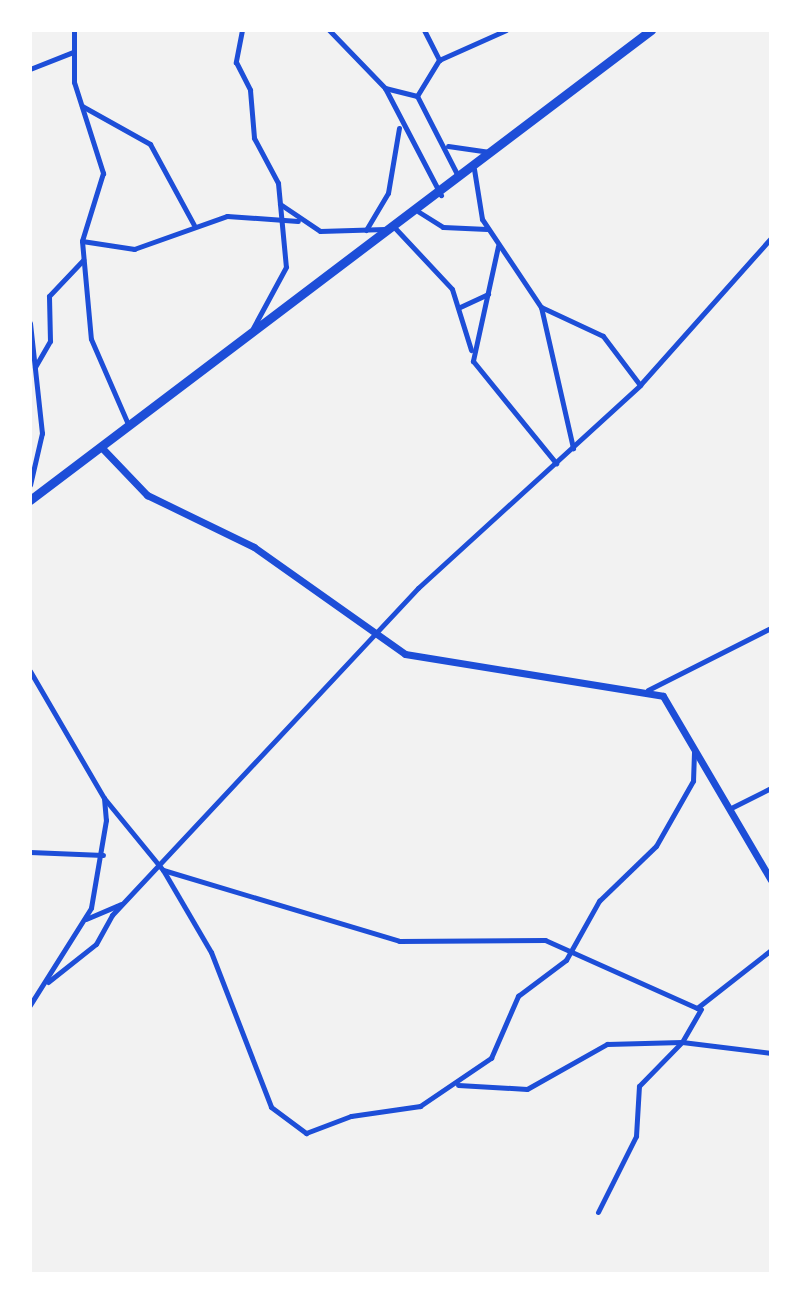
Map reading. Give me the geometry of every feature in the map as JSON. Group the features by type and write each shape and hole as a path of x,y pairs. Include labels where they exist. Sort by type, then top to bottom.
{"highway":[{"path":"30,500 131,429 400,227 651,30"}],"street":[{"path":"74,30 73,52 82,105 103,173 82,241 93,351 131,429"},
{"path":"242,30 236,62 250,90 254,138 278,183 285,277 243,342"},
{"path":"329,30 385,88 400,126 441,195"},
{"path":"424,30 439,60"},
{"path":"417,96 439,60 506,30"},
{"path":"30,69 73,52"},
{"path":"385,88 417,96 448,146 459,180"},
{"path":"82,105 150,144 194,225"},
{"path":"365,231 388,193 400,126"},
{"path":"448,146 495,153"},
{"path":"474,169 487,229 541,307 573,448"},
{"path":"279,203 301,221 320,231 400,227 460,307 471,350 496,396 556,463"},
{"path":"419,212 443,227 487,229"},
{"path":"82,241 134,249 194,225 227,216 280,217 301,221"},
{"path":"48,982 96,944 125,902 475,532 573,448 640,385 771,238"},
{"path":"471,350 489,293 498,244"},
{"path":"35,368 50,341 49,296 83,260"},
{"path":"460,307 489,293"},
{"path":"541,307 603,336 640,385"},
{"path":"30,323 42,433 30,485"},
{"path":"30,391 38,398"},
{"path":"103,449 147,495 254,547 374,638 454,668 648,690 674,709 771,880"},
{"path":"648,690 771,628"},
{"path":"30,671 104,798 160,868 211,952 271,1107 297,1132 420,1106 456,1086 496,1051 518,996 572,950 599,901 667,828 693,781 694,745"},
{"path":"731,808 771,788"},
{"path":"30,1005 48,982 85,920 103,855 104,798"},
{"path":"30,852 103,855"},
{"path":"160,868 417,945 530,938 572,950 701,1008"},
{"path":"85,920 125,902"},
{"path":"598,1212 636,1136 635,1094 682,1042 701,1008 771,950"},
{"path":"456,1086 527,1089 596,1047 682,1042 771,1053"}]}
